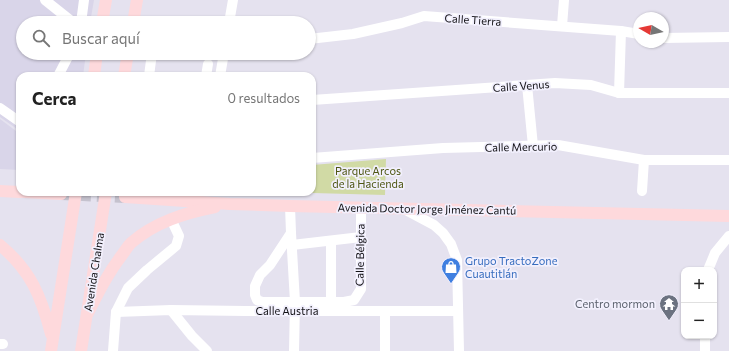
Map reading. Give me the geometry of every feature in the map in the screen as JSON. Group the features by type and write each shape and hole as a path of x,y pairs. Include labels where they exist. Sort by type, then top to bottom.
{"main road":[{"path":"103,16 106,0"},
{"path":"134,16 137,0"},
{"path":"95,72 97,60"},
{"path":"125,72 127,60"},
{"path":"0,191 16,192"},
{"path":"51,351 75,196"},
{"name":"Avenida Chalma","path":"81,351 105,196"},
{"name":"Avenida Doctor Jorge Jiménez Cantú","path":"182,196 230,204 729,216"},
{"path":"88,313 107,276 130,244 154,227 171,219 190,212 230,204"},
{"path":"0,245 12,255 32,280 44,309 53,339"}],"street":[{"path":"45,0 65,16"},
{"path":"82,16 84,0"},
{"path":"230,16 233,0"},
{"path":"562,26 564,0"},
{"name":"Calle Tierra","path":"316,38 353,34 402,23 424,16 562,26 633,33"},
{"path":"619,93 621,31"},
{"path":"669,38 729,37"},
{"path":"60,72 66,60"},
{"path":"150,72 151,60"},
{"path":"221,72 223,60"},
{"path":"207,72 208,64"},
{"name":"Calle Venus","path":"316,100 555,83 591,85 619,93 729,93"},
{"path":"527,85 533,146"},
{"path":"0,108 16,119"},
{"name":"Calle Mercurio","path":"316,158 443,148 558,145 644,160 729,160"},
{"path":"642,191 644,160"},
{"path":"290,206 294,307 294,351"},
{"name":"Calle Bélgica","path":"332,302 354,300 361,289 361,208"},
{"path":"404,209 434,225 452,244 457,260 459,351"},
{"path":"113,351 116,312 128,288 176,246 178,236 171,219"},
{"path":"291,233 270,265 260,275 255,286 255,295 257,300 294,307 332,302 330,241"},
{"path":"709,267 716,253 729,236"},
{"path":"292,245 361,238"},
{"name":"Calle Austria","path":"116,312 294,307 385,311 458,311"},
{"path":"171,310 192,336 207,351"},
{"path":"385,311 385,351"},
{"path":"705,339 705,351"}],"shaded area":[{"path":"0,0 94,0 91,16 16,16 16,60 85,60 84,72 16,72 16,128 0,117"},
{"path":"0,119 16,131 16,170 0,169"}],"green space":[{"name":"Parque Arcos de la Hacienda","path":"386,159 385,195 316,193 316,165"}],"tunnel":[{"path":"104,196 125,197"}],"place":[{"name":"Grupo TractoZone Cuautitlán","path":"451,284"},
{"name":"Centro mormon","path":"669,321"}]}
